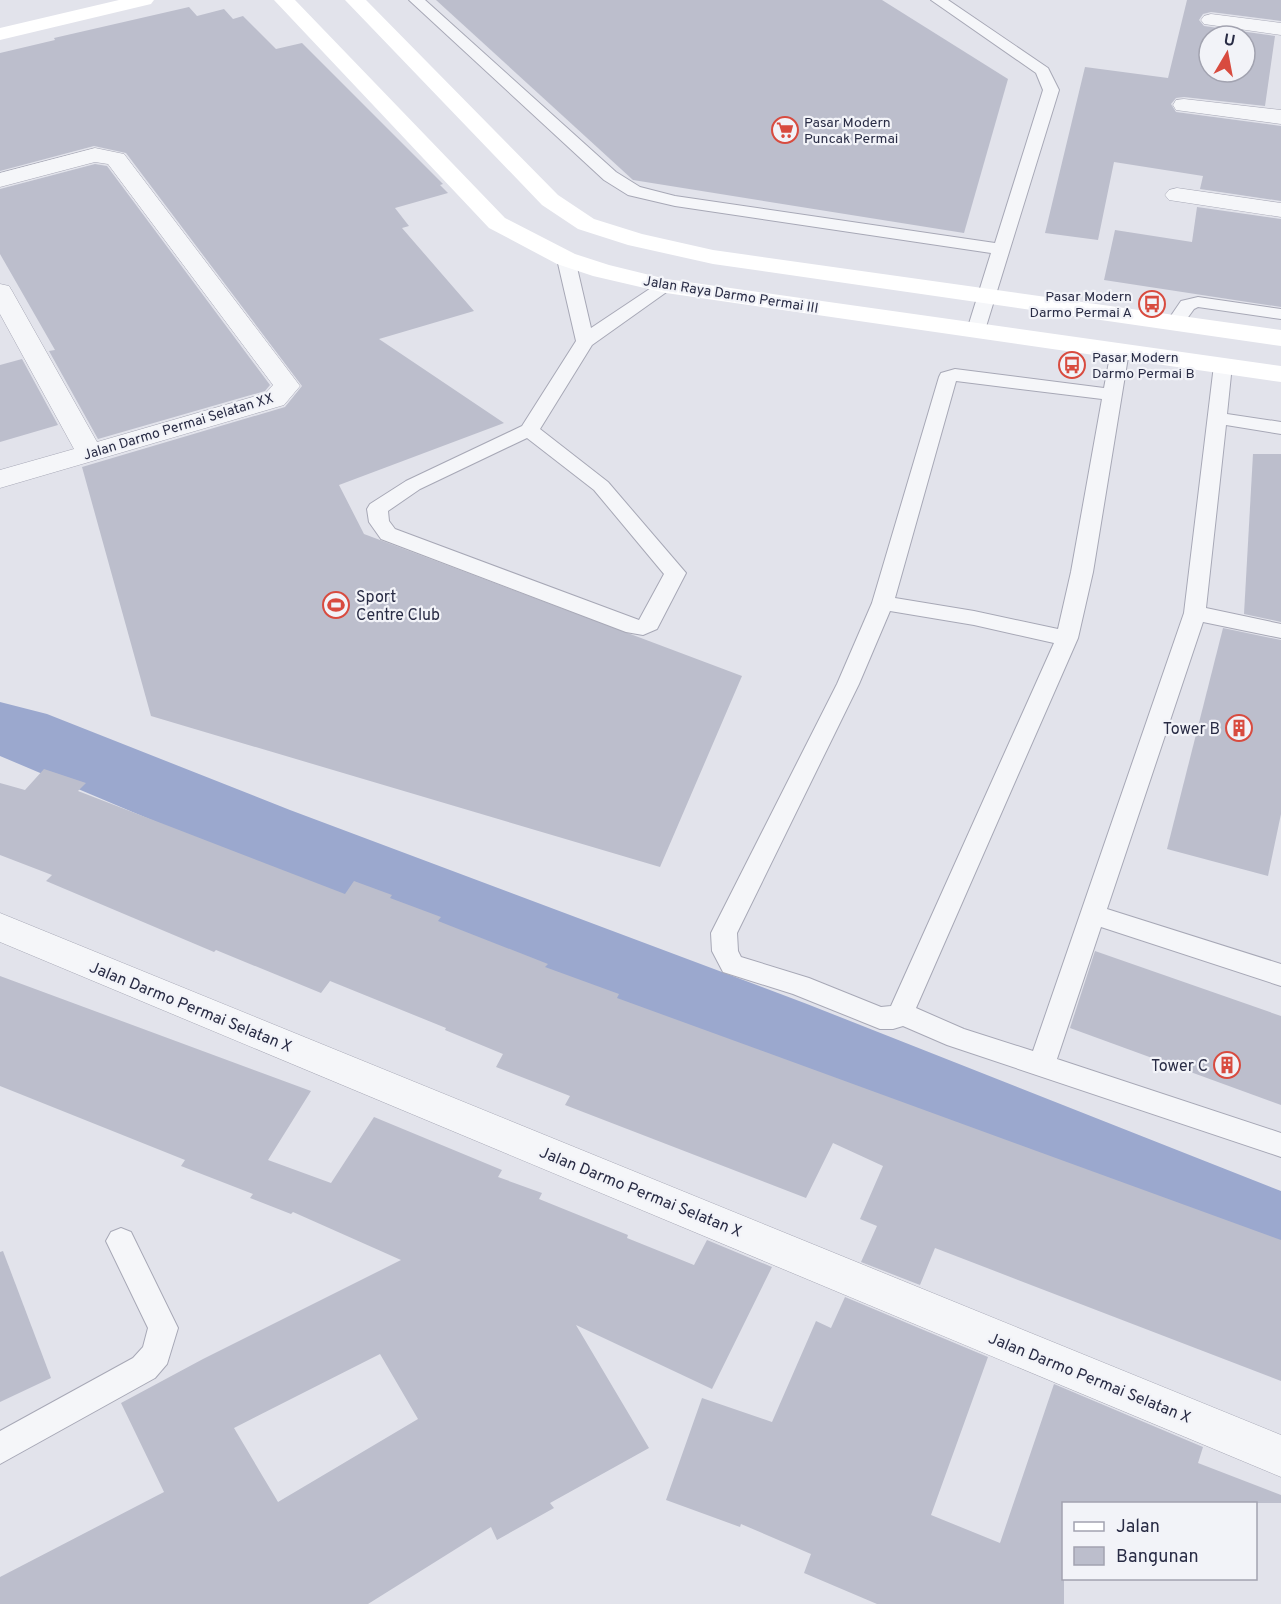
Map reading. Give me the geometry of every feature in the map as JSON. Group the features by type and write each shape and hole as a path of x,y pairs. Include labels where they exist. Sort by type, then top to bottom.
{"main road":[{"path":"0,34 144,0"},
{"name":"Jalan Raya Darmo Permai III","path":"284,0 497,223 566,260 666,286 1281,374"},
{"path":"355,0 550,200 586,224 636,240 713,257 1281,338"}],"street":[{"path":"1210,20 1281,29"},
{"path":"1184,105 1281,117"},
{"name":"Jalan Darmo Permai Selatan XX","path":"0,180 95,154 116,159 287,386 275,399 0,479"},
{"path":"1177,195 1281,210"},
{"path":"0,291 90,453"},
{"name":"Jalan Darmo Permai Selatan X","path":"0,927 1281,1456"}],"lane":[{"path":"416,0 610,176 634,191 675,201 1002,249"},
{"path":"938,0 1043,71 1051,90 976,330"},
{"path":"566,260 585,341"},
{"path":"529,430 601,486 675,573 649,624 643,628 634,627 388,534 379,522 377,509 413,485 529,430 585,341 666,286"},
{"path":"1175,322 1187,305 1198,302 1281,314"},
{"path":"1112,395 955,375 948,377 883,603 848,684 724,933 725,951 732,965 800,986 880,1018 893,1018 901,1013 1067,638 1082,572 1120,351"},
{"path":"1042,1065 1195,613 1223,365"},
{"path":"1217,418 1281,428"},
{"path":"883,603 974,618 1067,638"},
{"path":"1195,613 1281,631"},
{"path":"1094,915 1281,975"},
{"path":"901,1013 956,1037 1281,1144"},
{"path":"0,1448 144,1368 156,1354 163,1328 121,1241"}],"building":[{"name":"Pasar Modern Puncak Permai","path":"436,0 882,0 1008,79 964,233 633,180"},
{"path":"1187,0 1281,0 1281,21 1211,12 1203,14 1199,20 1202,24 1197,24 1197,84 1257,84 1257,33 1275,36 1265,106 1184,97 1176,98 1171,104 1176,112 1281,126 1281,201 1200,189 1203,176 1114,162 1098,240 1045,233 1085,67 1168,78"},
{"name":"Sport Centre Club","path":"189,7 197,16 224,9 233,19 243,16 276,49 302,43 443,184 440,185 448,193 395,208 409,226 402,228 474,311 379,339 504,423 339,485 364,534 742,676 660,867 151,716 82,467 285,407 302,386 126,153 94,146 0,171 0,53 55,40 54,38"},
{"path":"95,164 107,166 270,385 265,391 98,439 49,351 55,350 0,254 0,189"},
{"path":"1197,207 1281,219 1281,307 1104,280 1115,230 1192,242"},
{"path":"22,359 58,425 0,442 0,365"},
{"path":"1253,454 1281,454 1281,622 1244,614"},
{"name":"Tower B","path":"1223,628 1281,640 1281,814 1268,876 1167,849"},
{"path":"44,769 86,783 78,791 345,894 354,881 392,895 390,898 441,917 438,921 548,964 545,967 619,994 617,998 1281,1240 1281,1381 935,1248 920,1285 861,1262 877,1226 860,1219 883,1166 833,1143 806,1198 565,1105 570,1096 496,1067 503,1054 445,1030 446,1028 330,981 321,993 216,950 214,952 46,881 52,875 0,855 0,783 25,790"},
{"name":"Tower C","path":"1095,951 1281,1016 1281,1105 1070,1028"},
{"path":"0,976 311,1091 268,1160 331,1183 374,1117 502,1170 498,1177 542,1193 539,1199 694,1265 707,1240 772,1267 712,1389 576,1325 649,1448 550,1503 554,1508 497,1540 491,1527 368,1604 0,1604 0,1577 164,1492 121,1403 203,1359 401,1260 293,1212 291,1214 250,1198 253,1194 181,1166 185,1160 0,1086","holes":["380,1354 418,1419 278,1502 234,1428"]},
{"path":"3,1251 51,1378 0,1402 0,1252"},
{"path":"845,1297 988,1357 931,1515 1000,1543 1054,1384 1203,1447 1198,1463 1281,1495 1281,1503 1062,1502 1064,1604 877,1604 804,1573 811,1554 741,1524 740,1527 666,1500 702,1398 772,1422 816,1321 831,1328"}],"waterway":[{"path":"0,729 20,733 261,832 776,1030 1281,1235"}],"place":[{"name":"Pasar Modern Puncak Permai","path":"785,130"},
{"name":"Pasar Modern Darmo Permai A","path":"1152,304"},
{"name":"Pasar Modern Darmo Permai B","path":"1072,365"},
{"name":"Sport Centre Club","path":"336,605"},
{"name":"Tower B","path":"1239,728"},
{"name":"Tower C","path":"1227,1065"}]}
